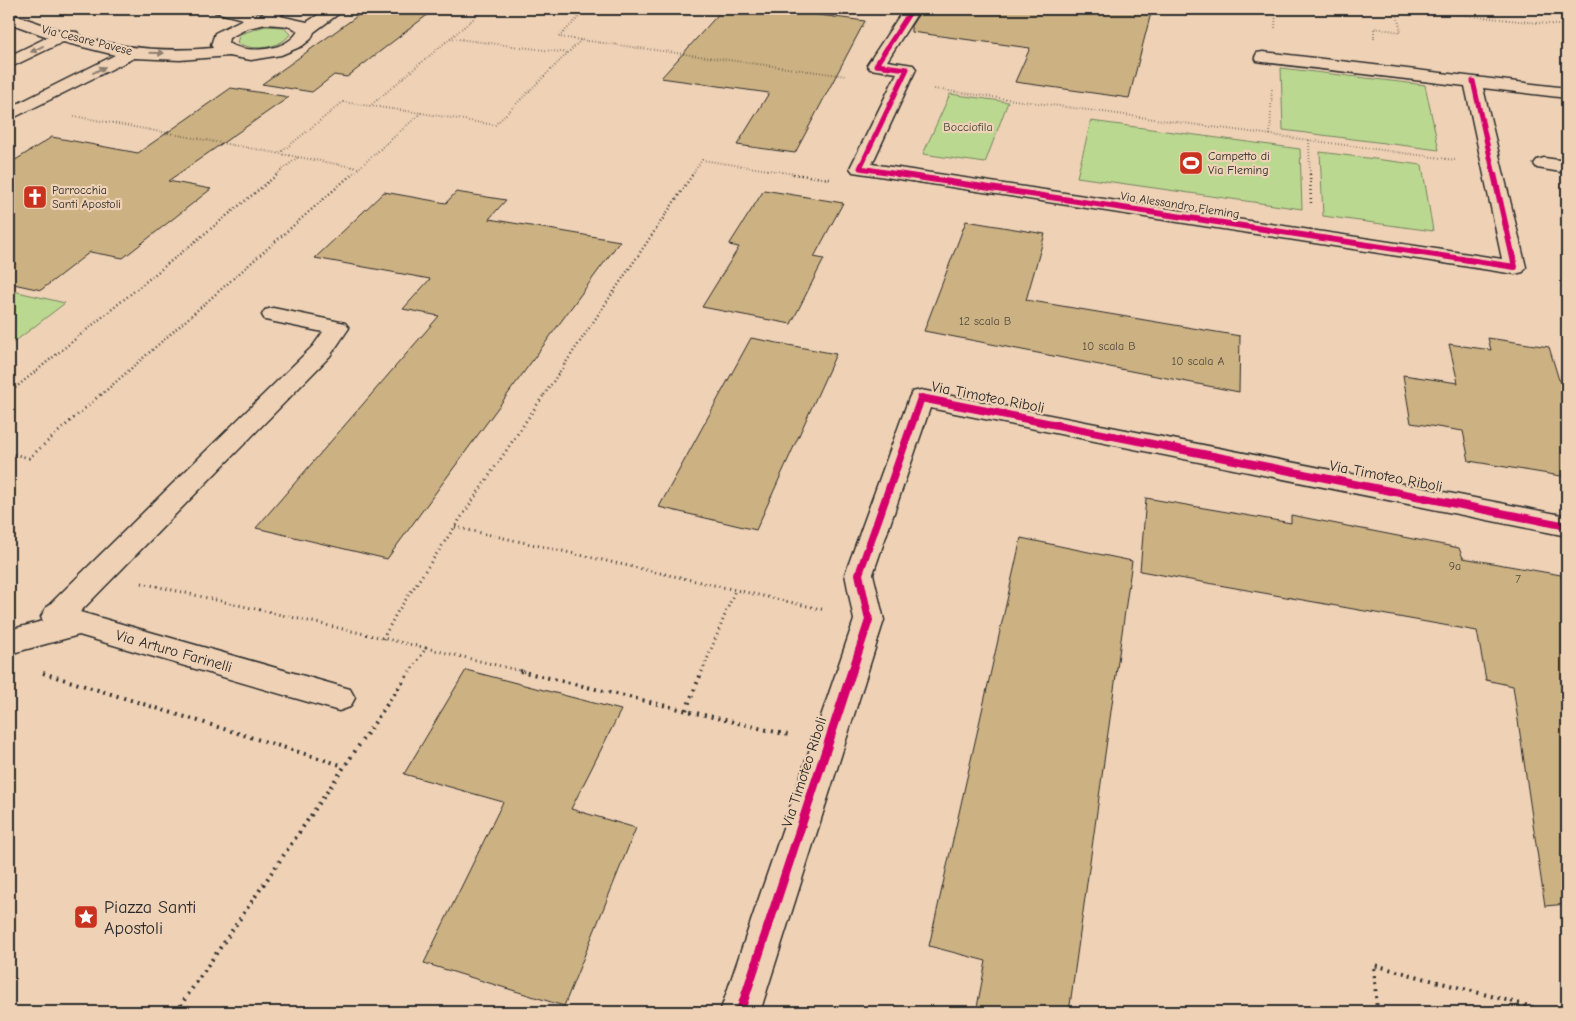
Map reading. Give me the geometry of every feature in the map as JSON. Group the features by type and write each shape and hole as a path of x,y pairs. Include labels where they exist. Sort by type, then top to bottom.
{"street":[{"path":"221,9 264,20 280,9"},
{"path":"141,38 172,42 224,44 254,55 276,51 299,42 305,36 306,30 338,9"},
{"path":"900,84 907,69 876,65 912,9"},
{"path":"224,44 237,26 264,20 287,20 300,24 306,30"},
{"name":"Via Cesare Pavese","path":"13,23 132,53 204,54 224,44"},
{"path":"9,63 62,36 103,30"},
{"path":"9,115 132,53"},
{"path":"1263,57 1567,93"},
{"name":"Via Alessandro Fleming","path":"900,84 860,168 1515,266 1473,81"},
{"path":"1544,164 1567,167"},
{"path":"56,617 322,351 336,328 273,315"},
{"name":"Via Timoteo Riboli","path":"740,1012 869,620 859,574 921,398 1567,526"},
{"name":"Via Arturo Farinelli","path":"9,642 79,623 339,698"}],"path":[{"path":"370,106 485,9"},
{"path":"587,9 559,36 1492,165"},
{"path":"1374,40 1374,28 1402,32 1396,9"},
{"path":"1405,9 1567,26"},
{"path":"1556,9 1567,10"},
{"path":"450,38 568,53"},
{"path":"280,154 343,102 495,125 581,40"},
{"path":"25,107 358,168"},
{"path":"9,453 29,458 421,114"},
{"path":"1309,140 1311,236"},
{"path":"9,392 298,157"},
{"path":"383,639 396,614 702,160 837,180"},
{"path":"455,527 869,620"},
{"path":"132,581 426,648 828,745"},
{"path":"686,710 735,590"},
{"path":"176,1012 426,648"},
{"path":"37,671 344,766"},
{"path":"1378,1012 1374,965 1551,1012"},
{"path":"181,1005 202,1012"}],"green space":[{"path":"265,26 283,27 290,34 286,39 273,46 257,48 237,42 240,34"},
{"path":"1281,68 1425,85 1439,150 1283,130"},
{"name":"Bocciofila","path":"950,94 1008,102 985,163 923,154"},
{"name":"Campetto di Via Fleming","path":"1091,121 1300,149 1302,209 1077,177"},
{"path":"1320,152 1422,165 1433,231 1323,216"},
{"path":"9,290 65,303 9,346"}],"building":[{"path":"367,9 435,9 347,77 334,75 312,92 262,84"},
{"path":"723,9 774,9 865,21 795,153 737,145 769,93 661,78"},
{"path":"922,9 1152,9 1129,98 1015,82 1030,48 911,32 911,26"},
{"path":"231,88 289,97 168,181 211,189 123,258 90,252 41,290 9,283 9,164 52,137 138,153"},
{"path":"764,190 843,203 814,257 824,259 791,324 702,307 739,247 729,245"},
{"path":"384,192 446,203 456,192 506,200 489,219 620,241 387,559 256,528 439,316 403,309 430,279 315,258"},
{"path":"966,221 1045,234 1026,300 1240,336 1239,392 924,331"},
{"path":"751,338 836,354 756,530 659,507"},
{"path":"1488,338 1549,347 1559,380 1567,381 1567,477 1469,461 1463,431 1411,423 1403,375 1458,383 1449,344 1491,350"},
{"path":"1146,498 1291,523 1291,515 1459,548 1463,558 1561,575 1567,598 1567,904 1545,906 1513,686 1486,680 1477,631 1140,571"},
{"path":"1021,538 1132,561 1069,1012 976,1012 986,961 929,946"},
{"path":"466,670 621,710 571,809 636,828 564,1006 424,963 503,802 404,774"}],"cycle path":[{"path":"912,9 876,65 907,69 860,168 1515,267 1473,81"},
{"path":"740,1012 869,620 859,574 921,398 1567,526"}],"place":[{"name":"Campetto di Via Fleming","path":"1191,163"},
{"name":"Parrocchia Santi Apostoli","path":"35,197"},
{"name":"Piazza Santi Apostoli","path":"86,917"}]}
